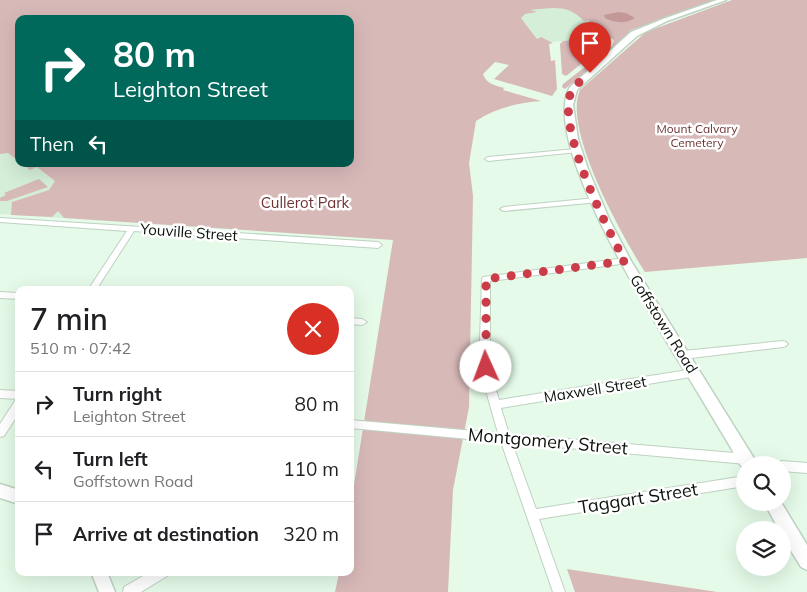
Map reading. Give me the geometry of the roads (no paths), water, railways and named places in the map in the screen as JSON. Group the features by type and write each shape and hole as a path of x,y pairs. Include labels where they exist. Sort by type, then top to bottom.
{"main road":[{"name":"Goffstown Road","path":"723,0 665,20 634,34 617,51 576,85 571,92 569,104 571,131 576,151 596,200 625,261 744,456"},
{"path":"777,511 807,561"}],"street":[{"path":"488,159 576,151"},
{"path":"504,209 596,200"},
{"name":"Youville Street","path":"0,220 378,245"},
{"path":"95,286 132,228"},
{"path":"559,592 504,436 486,367 486,279 625,261"},
{"path":"0,295 15,296"},
{"path":"354,321 362,322"},
{"path":"683,355 783,344"},
{"name":"Maxwell Street","path":"496,406 694,373"},
{"path":"0,394 15,395"},
{"path":"0,434 15,410"},
{"name":"Montgomery Street","path":"354,424 504,436 736,461"},
{"path":"791,467 807,468"},
{"name":"Taggart Street","path":"532,515 736,482"},
{"path":"0,491 15,496"},
{"path":"101,576 107,592"},
{"path":"129,592 156,576"}],"park label":[{"name":"Mount Calvary Cemetery","path":"697,135"},
{"name":"Cullerot Park","path":"305,202"}]}
